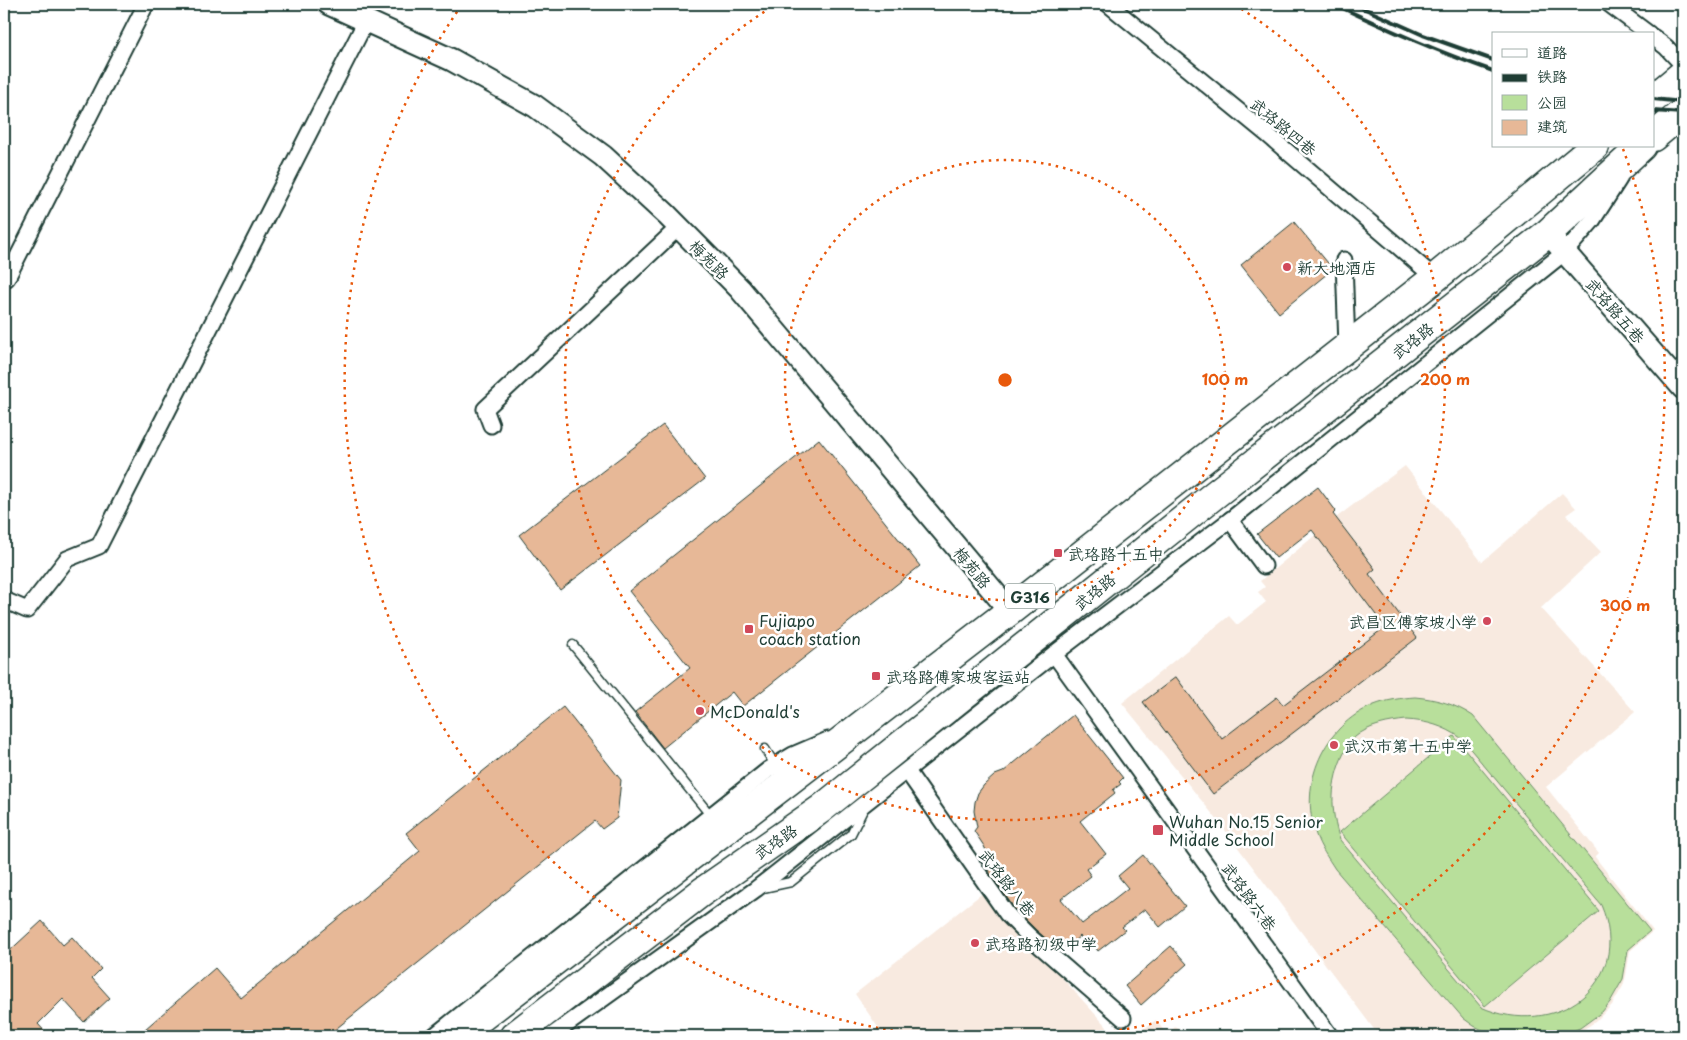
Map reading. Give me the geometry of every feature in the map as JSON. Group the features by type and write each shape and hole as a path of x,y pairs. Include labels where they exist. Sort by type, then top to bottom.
{"highway":[{"path":"1654,97 1683,74"},
{"name":"武珞路","path":"1654,136 1683,112"},
{"name":"G316","path":"457,1036 866,723 1347,348 1593,148"},
{"name":"武珞路","path":"514,1036 702,892 821,810 1213,496 1557,242 1640,148"}],"street":[{"path":"4,280 7,278 146,4"},
{"name":"梅苑路","path":"329,4 452,60 535,106 603,156 679,227 740,289 1010,611"},
{"name":"武珞路四巷","path":"1108,4 1268,135 1435,278"},
{"path":"1609,4 1646,32"},
{"path":"4,600 27,610 67,559 99,546 366,21"},
{"path":"1654,38 1683,65"},
{"path":"491,425 485,409 679,227"},
{"name":"武珞路五巷","path":"1557,242 1679,374"},
{"name":"武珞路","path":"551,1036 756,889 1054,654 1230,520 1557,242"},
{"path":"1344,260 1347,348"},
{"path":"1230,520 1264,566"},
{"name":"武珞路六巷","path":"1054,654 1330,1036"},
{"path":"434,1036 710,816 776,766 793,755 866,723"},
{"name":"武珞路八巷","path":"907,771 1007,914 1031,938 1123,1018"}],"lane":[{"path":"573,645 710,816"},
{"path":"765,749 776,766"}],"shaded area":[{"name":"武汉市第十五中学","path":"1405,466 1482,562 1562,493 1576,508 1566,515 1601,552 1541,608 1635,712 1546,787 1599,853 1595,857 1653,931 1630,951 1623,986 1612,1005 1595,1022 1584,1029 1566,1036 1379,1036 1219,822 1122,703 1229,616 1237,625 1266,602 1258,592 1265,587 1260,581 1337,517"},
{"name":"武珞路初级中学","path":"984,892 1106,1026 1112,1036 884,1036 855,994"},
{"path":"1156,1020 1167,1035 1176,1026 1183,1036 1134,1036"}],"green space":[{"path":"1415,697 1445,703 1473,716 1650,931 1628,950 1623,979 1610,1002 1602,1012 1580,1028 1561,1036 1496,1036 1474,1026 1463,1018 1335,869 1320,844 1311,816 1310,796 1313,777 1329,741 1356,714 1379,703","holes":["1406,720 1442,727 1461,738 1601,905 1609,934 1607,959 1597,981 1581,998 1560,1010 1535,1016 1509,1015 1481,1007 1340,840 1334,818 1333,796 1336,775 1344,753 1355,737 1373,727"]},
{"path":"1454,736 1599,911 1485,1006 1340,832"}],"building":[{"name":"新大地酒店","path":"1294,222 1333,269 1279,313 1241,265"},
{"path":"663,425 705,479 560,590 519,535"},
{"name":"Fujiapo coach station","path":"819,439 920,566 743,706 732,692 663,748 635,712 690,668 629,591"},
{"path":"1318,487 1336,511 1333,514 1375,569 1369,574 1417,638 1213,794 1143,702 1176,677 1222,739 1277,697 1283,705 1385,627 1312,530 1276,558 1257,534"},
{"path":"563,707 621,780 617,818 602,829 595,821 327,1036 137,1036 215,968 241,998 420,851 406,833"},
{"path":"1073,715 1123,778 1119,782 1121,784 1113,790 1115,793 1080,821 1106,854 1086,869 1091,876 1061,899 1082,924 1128,888 1118,876 1143,855 1185,906 1160,927 1145,909 1122,927 1125,930 1098,951 1093,944 1089,948 1080,936 1066,948 1063,944 1058,949 1037,931 1014,908 990,874 988,855 974,831 977,827 974,811 975,802 978,793 984,785 995,775 1003,772"},
{"path":"42,921 63,945 72,937 101,969 92,978 110,998 84,1022 63,999 38,1024 49,1036 4,1036 4,956"},
{"path":"1171,946 1187,964 1141,1005 1125,986"}],"railway":[{"path":"1334,4 1413,40 1492,71"},
{"path":"1354,4 1423,35 1492,60"},
{"path":"1654,99 1683,102"},
{"path":"1654,111 1683,113"}],"place":[{"name":"新大地酒店","path":"1287,267"},
{"name":"武珞路十五中","path":"1058,553"},
{"name":"武昌区傅家坡小学","path":"1487,621"},
{"name":"Fujiapo coach station","path":"749,629"},
{"name":"武珞路傅家坡客运站","path":"876,676"},
{"name":"McDonald's","path":"700,711"},
{"name":"武汉市第十五中学","path":"1334,745"},
{"name":"Wuhan No.15 Senior Middle School","path":"1158,830"},
{"name":"武珞路初级中学","path":"975,943"}]}
